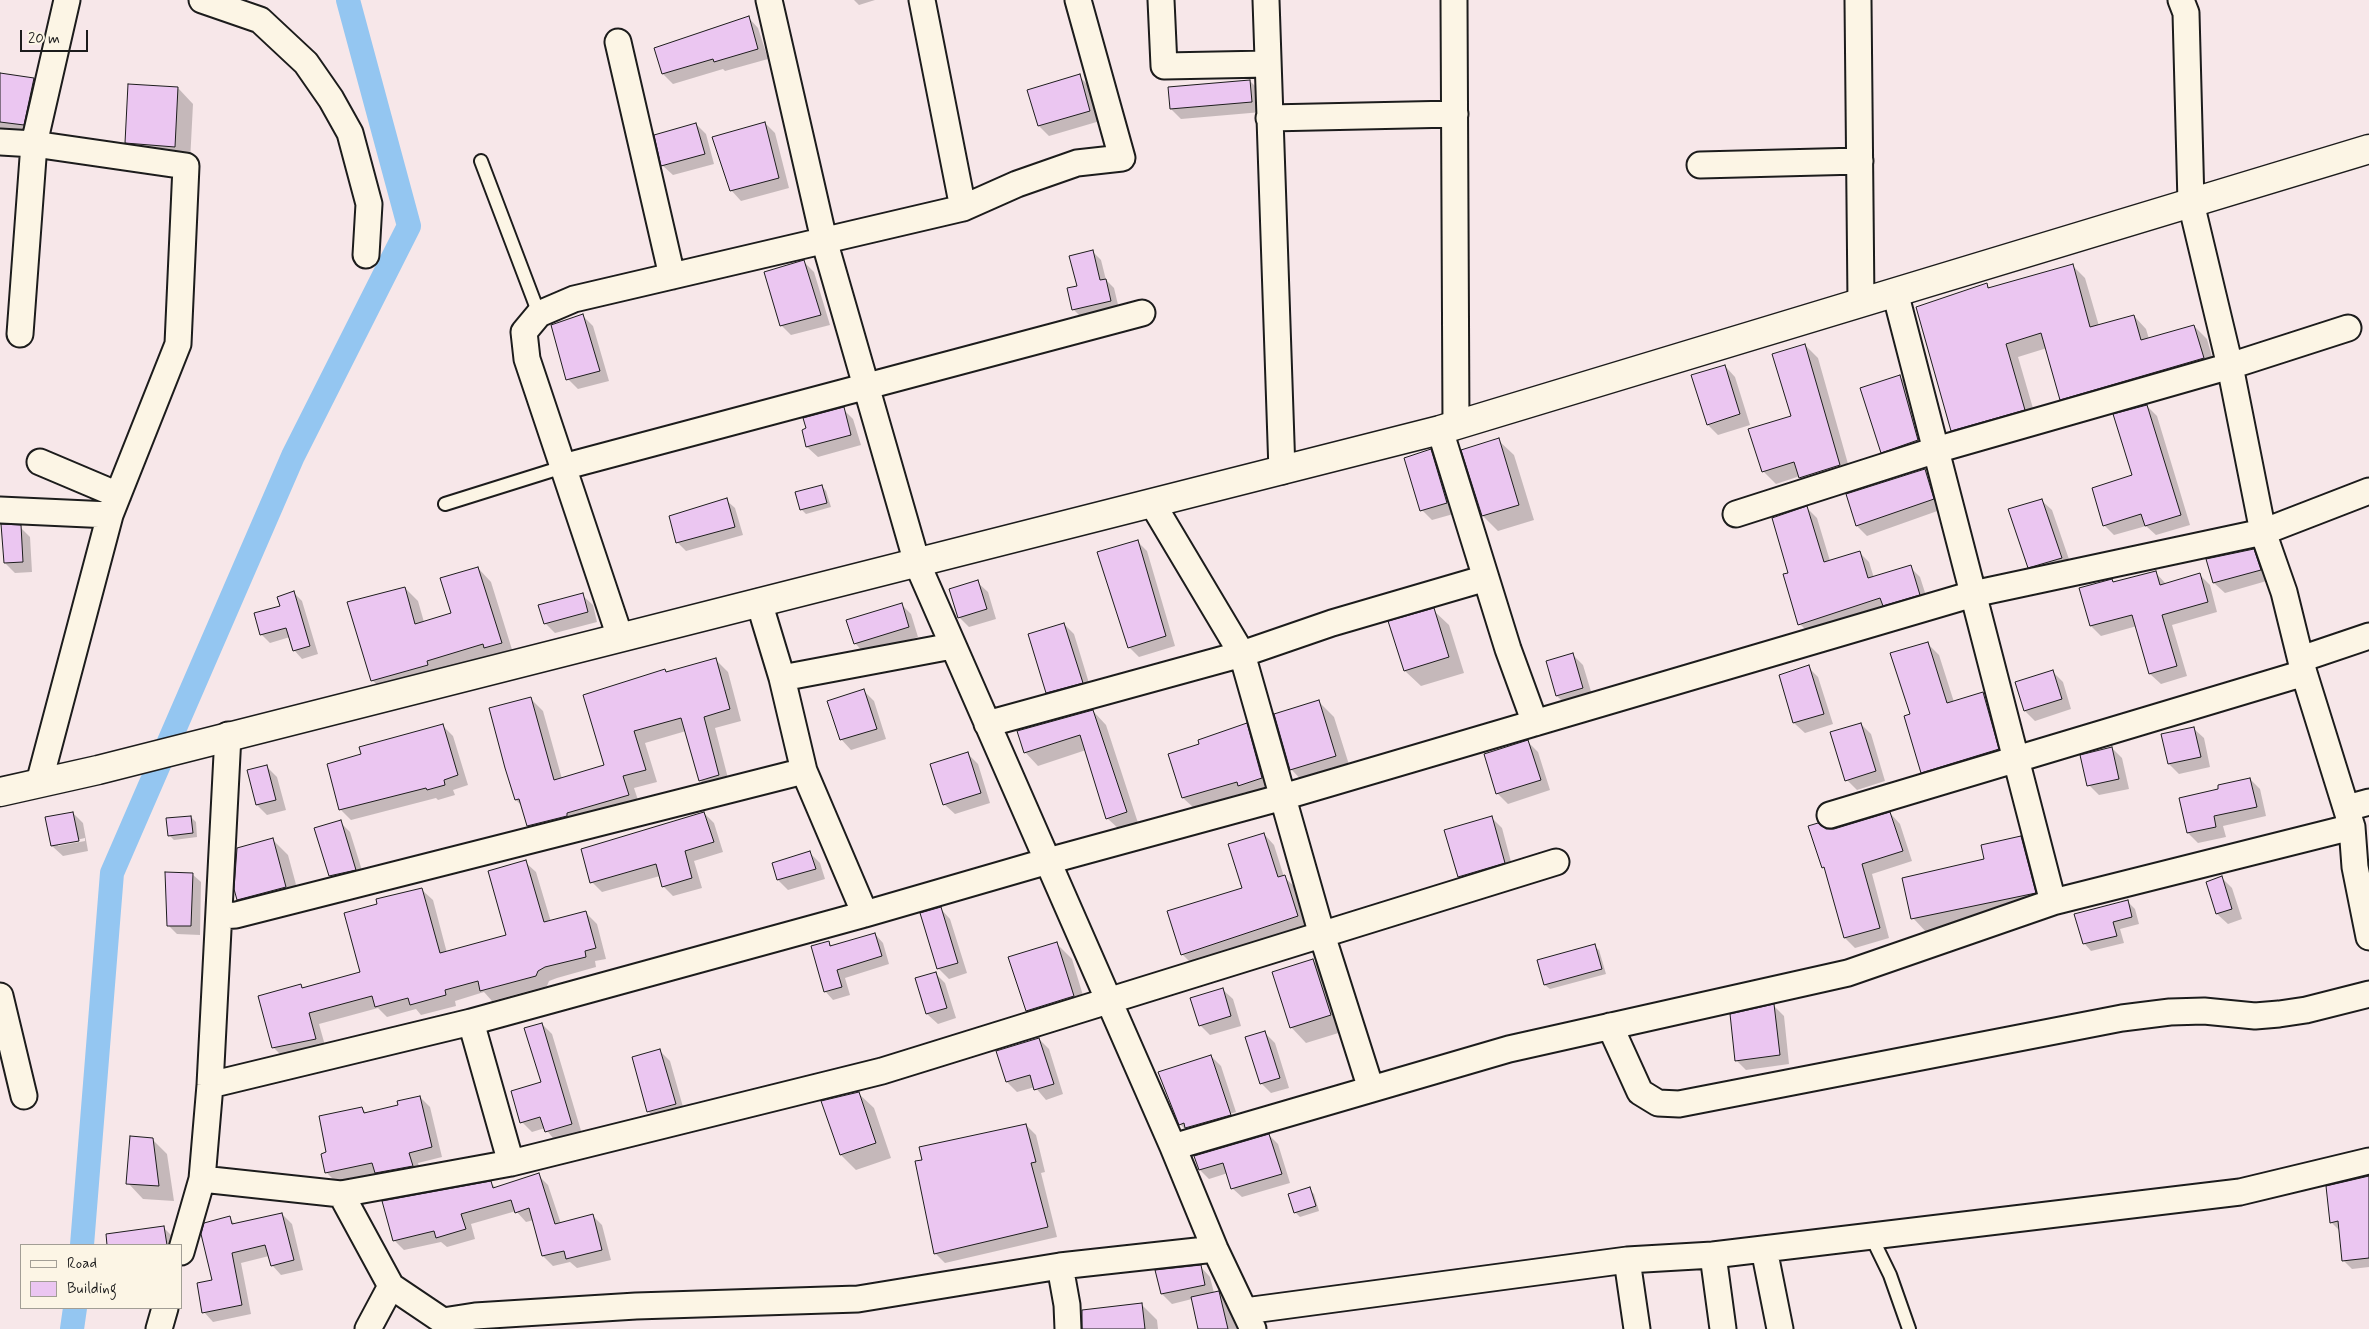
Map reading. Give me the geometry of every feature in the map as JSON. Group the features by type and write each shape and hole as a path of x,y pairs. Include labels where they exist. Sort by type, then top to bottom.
{"street":[{"path":"20,334 34,144 66,0"},
{"path":"202,0 260,20 306,63 331,99 350,133 369,204 366,255"},
{"path":"769,0 824,240 917,562 952,646 1174,1147 1215,1249 1249,1320 1627,1260 1712,1255 2240,1192 2369,1161"},
{"path":"922,0 963,208"},
{"path":"620,637 527,359 524,332 539,314 574,299 963,208 1017,184 1078,163 1122,158 1078,0"},
{"path":"1161,0 1164,66 1268,64"},
{"path":"1266,0 1268,118 1282,471"},
{"path":"1454,0 1455,114 1448,427 1486,578 1508,649 1535,723"},
{"path":"1858,0 1861,302"},
{"path":"2181,0 2186,13 2192,203 2230,366 2263,532 2284,592 2302,666 2356,812 2355,867 2369,937"},
{"path":"618,42 672,276"},
{"path":"1268,118 1455,114"},
{"path":"0,142 34,144 186,166 178,344 114,505 39,782"},
{"path":"0,792 98,770 1282,471 1448,427 2369,149"},
{"path":"1700,166 1860,161"},
{"path":"1895,292 2052,902"},
{"path":"563,467 1142,313"},
{"path":"1736,514 1936,450 2230,366 2348,328"},
{"path":"40,462 114,505"},
{"path":"210,1085 472,1022 864,914 1048,860 1283,797 1973,594 2263,532 2369,491"},
{"path":"1152,503 1242,654 1322,936 1370,1089"},
{"path":"0,510 114,505"},
{"path":"987,724 1242,654 1332,622 1486,578"},
{"path":"758,602 782,678 804,771 864,914"},
{"path":"1830,815 2016,760 2302,666 2369,636"},
{"path":"782,678 952,646"},
{"path":"182,1249 202,1179 210,1085 218,916 220,738"},
{"path":"218,916 236,915 804,771"},
{"path":"1174,1147 1509,1049 1848,973 2052,902 2356,812"},
{"path":"202,1179 341,1194 510,1163 882,1072 1556,862"},
{"path":"1610,1026 1640,1092 1658,1103 1679,1104 2122,1018 2170,1012 2204,1011 2255,1016 2279,1014 2306,1010 2369,994"},
{"path":"0,996 24,1096"},
{"path":"472,1022 510,1163"},
{"path":"341,1194 391,1286 446,1325 475,1316 636,1306 858,1299 1060,1266 1215,1249"},
{"path":"1764,1249 1780,1329"},
{"path":"1712,1255 1723,1329"},
{"path":"1627,1260 1637,1329"},
{"path":"1060,1266 1067,1305 1068,1329"},
{"path":"368,1329 391,1286"},
{"path":"159,1329 165,1309"}],"lane":[{"path":"481,161 539,314"},
{"path":"444,504 563,467"},
{"path":"1871,1236 1890,1275 1909,1329"}],"building":[{"path":"749,16 758,49 714,62 713,59 662,74 654,48"},
{"path":"0,73 34,78 24,125 0,122"},
{"path":"1080,74 1090,111 1038,126 1027,90"},
{"path":"1250,80 1252,102 1170,109 1168,87"},
{"path":"128,84 178,87 175,147 125,143"},
{"path":"765,122 779,178 730,191 712,137"},
{"path":"696,123 705,154 661,166 654,135"},
{"path":"1093,250 1100,280 1106,279 1111,301 1072,310 1067,288 1077,286 1069,256"},
{"path":"804,260 821,315 780,326 764,272"},
{"path":"2073,264 2090,327 2134,315 2141,340 2194,325 2204,358 2060,400 2041,333 2006,344 2025,410 1951,431 1916,307 1987,283 1988,288"},
{"path":"583,314 600,371 566,380 551,325"},
{"path":"1805,344 1840,465 1799,478 1794,462 1762,472 1748,429 1791,416 1772,354"},
{"path":"1725,365 1740,414 1707,425 1691,375"},
{"path":"1900,375 1918,440 1881,453 1860,388"},
{"path":"2147,405 2181,515 2145,526 2141,514 2103,526 2092,488 2132,475 2113,414"},
{"path":"844,407 851,435 806,447 802,430 806,428 803,418"},
{"path":"1499,438 1519,505 1482,516 1461,450"},
{"path":"1431,449 1447,503 1420,511 1404,458"},
{"path":"1925,469 1934,499 1856,526 1846,494"},
{"path":"822,485 827,503 800,510 795,492"},
{"path":"727,498 735,527 676,543 669,516"},
{"path":"2042,499 2062,558 2028,568 2008,509"},
{"path":"1807,506 1824,562 1860,551 1868,578 1911,565 1920,595 1883,606 1880,598 1798,625 1783,574 1788,573 1772,518"},
{"path":"1,524 21,525 23,562 4,563"},
{"path":"1138,540 1166,636 1128,648 1097,552"},
{"path":"2254,549 2261,570 2213,583 2206,559"},
{"path":"478,567 502,643 484,648 483,644 427,661 428,665 371,681 347,602 405,587 415,624 451,613 440,578"},
{"path":"2156,571 2160,585 2200,573 2208,602 2162,615 2177,666 2149,674 2132,615 2090,626 2079,588 2112,579 2113,582"},
{"path":"978,580 987,609 958,618 949,589"},
{"path":"294,591 310,646 293,651 286,628 260,635 254,613 280,606 277,597"},
{"path":"583,593 588,612 544,624 538,605"},
{"path":"902,603 909,627 854,644 846,620"},
{"path":"1434,608 1449,657 1404,671 1388,621"},
{"path":"1064,623 1083,683 1046,693 1028,634"},
{"path":"1928,642 1947,703 1983,692 1999,749 1921,773 1904,716 1910,714 1890,653"},
{"path":"1573,653 1583,688 1556,696 1546,661"},
{"path":"716,658 730,709 704,717 719,775 699,781 681,718 634,731 646,770 623,776 629,795 567,813 567,816 527,826 519,799 515,800 489,708 531,697 554,780 604,765 583,695 665,669 666,672"},
{"path":"1809,665 1824,714 1793,723 1779,675"},
{"path":"2053,670 2062,699 2024,711 2015,682"},
{"path":"864,689 877,729 840,740 827,701"},
{"path":"1319,700 1336,756 1290,770 1274,714"},
{"path":"1093,710 1127,812 1106,819 1080,735 1024,753 1017,731"},
{"path":"1247,723 1262,778 1238,786 1237,782 1182,798 1168,754 1199,744 1198,740"},
{"path":"1861,723 1876,771 1845,781 1830,732"},
{"path":"443,724 458,775 444,780 445,785 339,810 327,764 361,754 359,747"},
{"path":"2194,727 2201,757 2168,764 2161,734"},
{"path":"1528,740 1541,780 1496,794 1484,754"},
{"path":"2112,747 2119,779 2087,786 2080,755"},
{"path":"968,752 981,793 943,805 930,764"},
{"path":"267,765 276,800 256,805 247,770"},
{"path":"2250,778 2257,807 2214,816 2216,827 2187,833 2179,798 2218,789 2218,785"},
{"path":"73,812 79,841 51,846 45,817"},
{"path":"704,812 714,842 685,851 692,878 662,887 656,864 590,883 581,849"},
{"path":"1890,812 1903,851 1862,864 1880,928 1844,938 1824,867 1822,868 1808,826 1818,823 1826,829 1834,829"},
{"path":"191,816 193,833 168,836 166,818"},
{"path":"1492,816 1505,863 1458,877 1444,830"},
{"path":"341,820 356,870 329,876 314,828"},
{"path":"1264,833 1278,877 1285,875 1298,916 1181,955 1167,911 1242,888 1228,844"},
{"path":"2021,836 2036,893 1911,919 1902,878 1984,859 1981,845"},
{"path":"273,838 286,887 237,900 234,889 237,848"},
{"path":"810,851 816,869 777,880 772,863"},
{"path":"526,860 544,922 586,911 596,948 585,951 586,957 545,967 538,971 536,976 480,991 478,981 445,990 446,995 410,1005 408,998 375,1007 372,996 309,1013 316,1039 272,1048 258,996 301,984 302,988 360,972 344,913 377,904 376,899 422,888 440,953 506,935 488,871"},
{"path":"165,872 193,873 191,926 167,926"},
{"path":"2222,876 2232,909 2216,914 2206,882"},
{"path":"2128,900 2132,917 2113,922 2117,936 2083,944 2074,914"},
{"path":"941,907 958,963 937,969 920,913"},
{"path":"875,933 882,956 837,970 842,987 824,992 811,946 829,941 830,946"},
{"path":"1057,942 1074,996 1026,1011 1008,957"},
{"path":"1595,944 1602,969 1544,985 1537,960"},
{"path":"1313,959 1331,1015 1290,1028 1272,972"},
{"path":"936,972 947,1008 926,1014 915,978"},
{"path":"1223,988 1231,1016 1199,1026 1190,998"},
{"path":"1774,1004 1780,1055 1735,1061 1730,1014"},
{"path":"542,1023 572,1124 545,1132 540,1117 520,1123 511,1091 541,1082 524,1028"},
{"path":"1265,1031 1280,1078 1260,1084 1245,1037"},
{"path":"1039,1038 1054,1084 1034,1090 1030,1075 1006,1082 996,1051"},
{"path":"660,1049 676,1104 647,1112 632,1057"},
{"path":"1211,1055 1231,1115 1185,1128 1184,1123 1179,1125 1158,1072"},
{"path":"859,1092 876,1143 840,1155 821,1101"},
{"path":"420,1096 432,1147 409,1153 413,1166 375,1173 372,1163 325,1173 321,1154 326,1152 319,1116 362,1107 364,1113 398,1105 397,1101"},
{"path":"1026,1124 1036,1162 1031,1163 1048,1227 934,1254 915,1161 922,1160 919,1147"},
{"path":"1269,1134 1282,1174 1231,1189 1223,1163 1199,1170 1194,1156"},
{"path":"130,1136 153,1138 159,1186 126,1184"},
{"path":"539,1173 555,1224 593,1214 602,1250 566,1259 564,1251 542,1256 529,1208 515,1213 511,1200 461,1214 466,1229 436,1238 434,1231 393,1241 382,1201 491,1181 493,1188"},
{"path":"2369,1176 2369,1258 2342,1261 2338,1221 2330,1223 2326,1186"},
{"path":"1310,1187 1316,1206 1294,1213 1288,1194"},
{"path":"282,1213 294,1260 271,1266 265,1245 232,1253 242,1305 202,1313 197,1283 212,1280 201,1234 204,1223 230,1216 232,1224"},
{"path":"164,1226 167,1244 107,1244 106,1234"},
{"path":"1201,1265 1205,1285 1161,1294 1155,1270"},
{"path":"1219,1291 1228,1329 1198,1329 1191,1297"},
{"path":"1142,1303 1145,1329 1082,1329 1082,1310"}],"waterway":[{"path":"82,1244 112,873 293,456 409,226 348,0"},
{"path":"72,1329 75,1309"}]}
